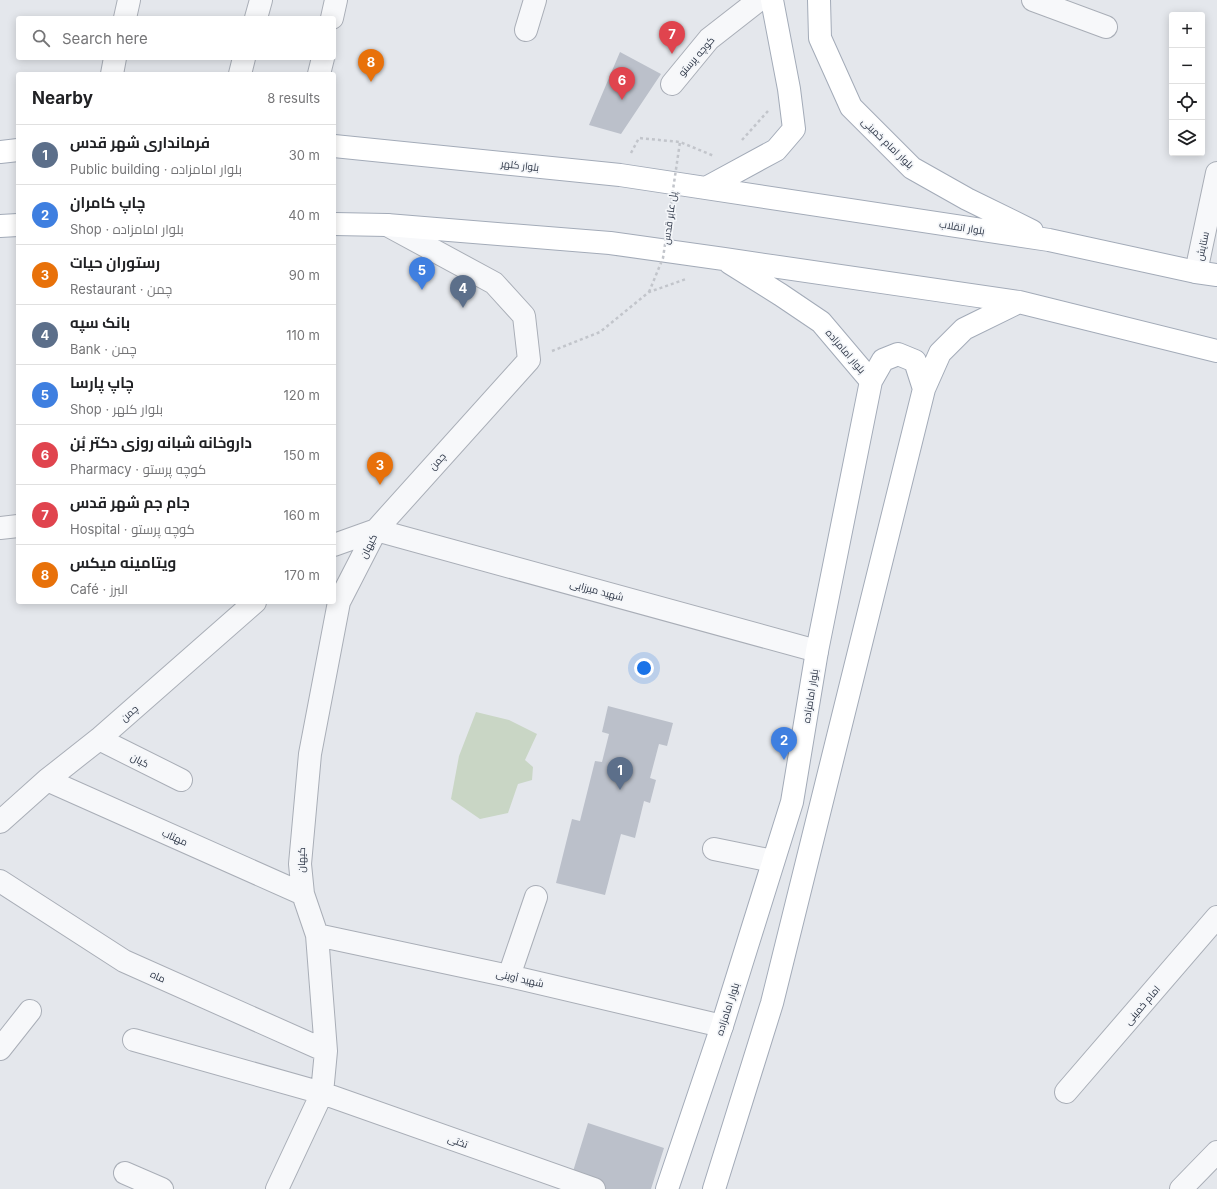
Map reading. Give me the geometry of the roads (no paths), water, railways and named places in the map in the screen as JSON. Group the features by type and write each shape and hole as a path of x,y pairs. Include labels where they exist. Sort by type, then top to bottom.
{"main road":[{"path":"706,188 776,150 794,129 789,89 772,0"},
{"name":"بلوار امام خمینی","path":"819,0 820,38 851,107 912,168 968,199 1049,240"},
{"name":"بلوار کلهر","path":"336,146 612,175 706,188"},
{"path":"0,152 16,150"},
{"name":"بلوار انقلاب","path":"706,188 1049,240 1207,274"},
{"path":"336,224 386,225 610,243 724,259 1019,302 1217,351"},
{"path":"0,226 16,225"},
{"name":"بلوار امامزاده","path":"667,1189 722,1026 792,802 817,650 871,381 821,322 724,259"},
{"path":"714,1189 772,1003 924,389 940,354 964,329 1019,302"},
{"path":"871,381 883,360 898,354 915,361 924,389"}],"street":[{"path":"125,16 129,0"},
{"path":"257,16 261,0"},
{"path":"332,16 336,0"},
{"path":"526,30 535,0"},
{"name":"کوچه پرستو","path":"672,84 709,39 759,0"},
{"path":"1033,0 1106,27"},
{"path":"112,72 116,60"},
{"path":"240,72 244,60"},
{"path":"320,72 322,60"},
{"name":"ستایش","path":"1207,274 1217,173"},
{"name":"چمن","path":"336,544 376,530 529,360 524,316 494,283 386,225"},
{"path":"0,528 16,526"},
{"name":"شهید میرزایی","path":"376,530 817,650"},
{"name":"کیهان","path":"277,1189 322,1093 326,1051 317,935 303,894 300,864 310,754 339,602 376,530"},
{"name":"چمن","path":"0,822 47,780 99,739 254,604"},
{"name":"کیان","path":"99,739 181,780"},
{"name":"مهتاب","path":"47,780 303,894"},
{"path":"714,849 773,862"},
{"name":"ماه","path":"0,881 124,961 326,1051"},
{"path":"509,976 536,897"},
{"name":"امام خمینی","path":"1066,1092 1217,917"},
{"name":"شهید آوینی","path":"317,935 509,976 722,1026"},
{"path":"0,1049 30,1012"},
{"name":"تختی","path":"134,1040 322,1093 594,1189"},
{"path":"1181,1189 1217,1152"},
{"path":"125,1172 162,1189"}],"place":[{"name":"جام جم شهر قدس","path":"672,54"},
{"name":"ویتامینه میکس","path":"371,82"},
{"name":"داروخانه شبانه روزی دکتر بُن","path":"622,100"},
{"name":"چاپ پارسا","path":"422,290"},
{"name":"بانک سپه","path":"463,308"},
{"name":"رستوران حیات","path":"380,485"},
{"name":"چاپ کامران","path":"784,760"},
{"name":"فرمانداری شهر قدس","path":"620,790"}]}
